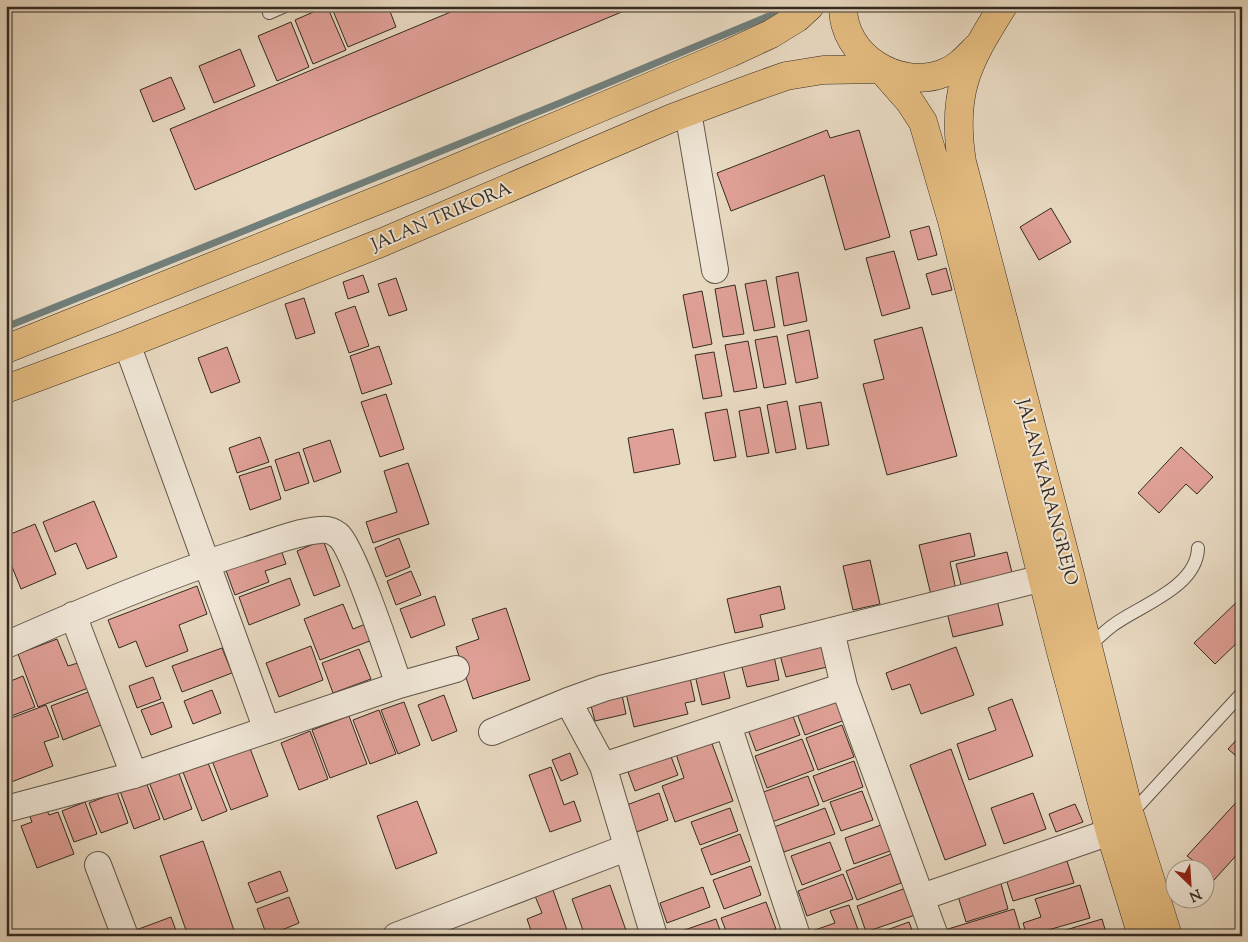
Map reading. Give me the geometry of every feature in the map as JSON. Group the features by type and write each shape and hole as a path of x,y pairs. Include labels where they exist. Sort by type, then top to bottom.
{"main road":[{"path":"6,349 232,261 575,120 771,34 797,18 810,6"},
{"path":"843,6 843,14 850,36 863,55 881,69 902,77 923,78 944,73 963,62 978,47 1004,6"},
{"path":"978,47 988,26 991,6"},
{"name":"JALAN KARANGREJO","path":"978,47 960,94 957,118 962,162 1088,647 1142,936"},
{"name":"JALAN TRIKORA","path":"6,389 127,344 383,242 688,112 786,76 823,70 881,69"},
{"name":"JALAN KARANGREJO","path":"881,69 910,102 923,122 952,221 1043,578 1120,824 1168,936"}],"street":[{"path":"688,112 715,270"},
{"path":"127,344 267,730"},
{"path":"6,645 73,616 207,563 296,534 321,530 333,532 340,536 352,559 399,685"},
{"path":"492,732 604,688 1043,578"},
{"path":"73,616 134,775"},
{"path":"831,630 844,686 935,936"},
{"path":"6,809 134,775 399,685 456,669"},
{"path":"603,766 844,686"},
{"path":"568,701 603,766 626,848 654,936"},
{"path":"728,725 797,936"},
{"path":"922,897 1120,824"},
{"path":"396,936 626,848"},
{"path":"98,865 125,936"}],"lane":[{"path":"270,13 285,6"},
{"path":"1088,647 1112,625 1160,599 1188,574 1198,557 1198,548"},
{"path":"1120,824 1242,693"}],"building":[{"path":"327,6 346,50 313,64 295,20"},
{"path":"331,6 388,6 396,27 348,47"},
{"path":"465,6 636,6 195,190 170,129"},
{"path":"291,22 309,67 277,81 258,36"},
{"path":"240,49 255,86 214,103 199,66"},
{"path":"171,77 185,109 153,122 140,90"},
{"path":"827,130 830,138 859,130 890,237 845,250 824,175 731,211 717,173"},
{"path":"1051,208 1071,242 1039,260 1020,227"},
{"path":"929,226 937,255 918,260 910,231"},
{"path":"894,251 910,308 882,316 866,258"},
{"path":"946,268 952,290 932,295 926,274"},
{"path":"798,272 807,321 784,326 776,277"},
{"path":"363,275 369,292 348,299 343,282"},
{"path":"396,278 407,310 389,316 378,284"},
{"path":"766,280 775,327 754,331 745,284"},
{"path":"735,285 744,334 723,337 715,289"},
{"path":"702,291 712,344 693,348 683,295"},
{"path":"304,298 315,333 296,339 285,304"},
{"path":"355,306 369,346 349,353 335,313"},
{"path":"922,327 957,456 887,475 863,384 884,379 874,340"},
{"path":"809,330 818,378 796,383 787,335"},
{"path":"777,336 786,384 764,388 755,340"},
{"path":"748,341 757,388 734,392 725,345"},
{"path":"379,346 392,384 362,394 350,356"},
{"path":"227,347 240,382 211,393 198,358"},
{"path":"714,352 722,396 703,399 695,355"},
{"path":"386,394 404,449 380,457 361,402"},
{"path":"787,401 796,449 776,453 767,405"},
{"path":"821,402 829,445 807,449 799,406"},
{"path":"760,407 769,453 747,457 739,411"},
{"path":"727,409 736,457 714,461 705,413"},
{"path":"673,429 680,464 634,473 628,438"},
{"path":"260,437 269,462 237,473 229,448"},
{"path":"330,440 341,472 314,482 303,449"},
{"path":"1181,447 1213,477 1197,494 1186,484 1159,513 1138,493"},
{"path":"299,452 309,483 285,491 275,460"},
{"path":"408,463 429,524 373,543 366,522 397,512 384,471"},
{"path":"271,466 281,499 250,510 239,476"},
{"path":"94,501 117,557 87,569 76,543 55,552 43,522"},
{"path":"35,524 56,574 21,589 6,552 6,536"},
{"path":"970,533 975,556 950,562 956,590 931,595 919,545"},
{"path":"399,538 410,567 386,577 375,548"},
{"path":"323,540 340,586 314,596 297,551"},
{"path":"279,544 286,564 265,571 269,582 235,595 224,565"},
{"path":"1007,552 1013,577 962,589 956,564"},
{"path":"870,560 880,604 853,610 843,566"},
{"path":"411,571 421,595 396,605 387,581"},
{"path":"290,578 300,605 249,625 239,597"},
{"path":"197,586 207,614 179,625 188,651 146,667 136,641 119,648 108,620"},
{"path":"780,586 785,609 760,615 763,627 735,633 727,599"},
{"path":"435,596 445,625 411,638 400,609"},
{"path":"996,596 1003,625 953,637 946,608"},
{"path":"1242,597 1242,638 1215,664 1194,643"},
{"path":"343,604 353,629 368,623 375,639 320,660 304,619"},
{"path":"506,608 530,680 473,699 456,647 479,639 472,619"},
{"path":"57,639 68,666 81,662 91,687 38,707 18,654"},
{"path":"822,645 827,667 786,677 780,655"},
{"path":"311,646 323,680 279,697 266,663"},
{"path":"956,647 974,695 921,714 910,684 892,690 886,673"},
{"path":"222,648 232,673 182,692 172,666"},
{"path":"359,649 371,679 333,693 322,663"},
{"path":"774,656 779,680 747,687 741,663"},
{"path":"722,665 730,698 702,705 694,671"},
{"path":"689,673 695,701 685,703 688,714 634,727 625,689"},
{"path":"23,676 35,707 6,718 6,683"},
{"path":"153,677 161,699 137,708 129,686"},
{"path":"212,690 221,713 193,724 184,701"},
{"path":"621,690 626,714 595,721 589,698"},
{"path":"88,692 101,725 63,740 51,706"},
{"path":"835,693 845,720 805,735 795,708"},
{"path":"444,695 457,731 432,741 418,705"},
{"path":"1012,699 1033,756 969,780 957,744 996,730 988,708"},
{"path":"163,702 172,727 151,735 141,710"},
{"path":"404,702 420,745 398,754 381,710"},
{"path":"46,705 59,737 44,742 53,766 6,784 6,720"},
{"path":"379,710 396,754 370,764 353,720"},
{"path":"791,711 800,735 756,751 747,727"},
{"path":"349,716 367,764 330,778 312,730"},
{"path":"842,725 854,757 818,770 806,738"},
{"path":"310,731 328,779 299,790 281,743"},
{"path":"1242,734 1242,761 1228,749"},
{"path":"802,739 814,770 767,788 755,756"},
{"path":"711,741 733,801 675,822 662,786 684,778 676,754"},
{"path":"248,743 268,796 231,810 211,758"},
{"path":"667,746 678,775 635,791 624,761"},
{"path":"951,749 986,845 945,860 910,765"},
{"path":"570,753 578,774 561,781 552,760"},
{"path":"854,761 863,787 823,802 813,776"},
{"path":"208,763 227,811 202,821 183,772"},
{"path":"551,767 564,805 574,801 581,821 550,832 529,775"},
{"path":"178,771 192,809 164,820 149,782"},
{"path":"808,776 819,805 769,823 758,794"},
{"path":"146,782 160,819 134,829 120,791"},
{"path":"862,791 873,820 841,831 830,802"},
{"path":"117,792 128,823 101,833 89,803"},
{"path":"659,793 668,820 634,833 624,806"},
{"path":"1033,793 1046,829 1004,844 991,808"},
{"path":"1242,796 1242,849 1216,878 1216,860 1192,860 1187,856"},
{"path":"417,801 437,853 396,869 377,816"},
{"path":"85,802 97,834 74,842 62,811"},
{"path":"1075,804 1083,822 1056,832 1049,814"},
{"path":"46,808 49,815 58,812 74,854 37,868 21,826 32,822 29,814"},
{"path":"730,808 738,831 700,845 691,822"},
{"path":"825,808 835,834 784,852 774,827"},
{"path":"881,825 890,851 854,864 845,838"},
{"path":"740,834 750,861 711,875 701,849"},
{"path":"203,841 236,936 188,936 160,856"},
{"path":"830,842 841,870 802,885 791,856"},
{"path":"891,854 901,883 857,900 846,871"},
{"path":"1067,861 1074,883 1013,901 1006,879"},
{"path":"751,866 761,895 724,909 713,880"},
{"path":"280,871 288,891 256,903 248,883"},
{"path":"843,874 853,899 807,916 798,891"},
{"path":"1000,880 1008,909 966,922 957,893"},
{"path":"610,885 628,936 585,936 572,899"},
{"path":"1080,885 1090,918 1027,936 1023,923 1041,917 1035,899"},
{"path":"703,887 710,907 667,923 660,903"},
{"path":"906,888 915,915 866,932 857,906"},
{"path":"553,890 569,936 533,936 527,919 542,913 535,896"},
{"path":"289,897 299,923 267,936 257,909"},
{"path":"766,902 776,929 757,936 728,936 721,918"},
{"path":"849,905 860,935 814,936 812,931 835,923 830,911"},
{"path":"1014,909 1022,936 950,936 948,929"},
{"path":"171,917 178,936 138,936 136,930"},
{"path":"716,919 722,936 673,936 673,934"},
{"path":"1102,919 1107,936 1046,936"},
{"path":"909,922 914,936 870,936"}],"waterway":[{"path":"6,327 560,103 781,11"}]}
